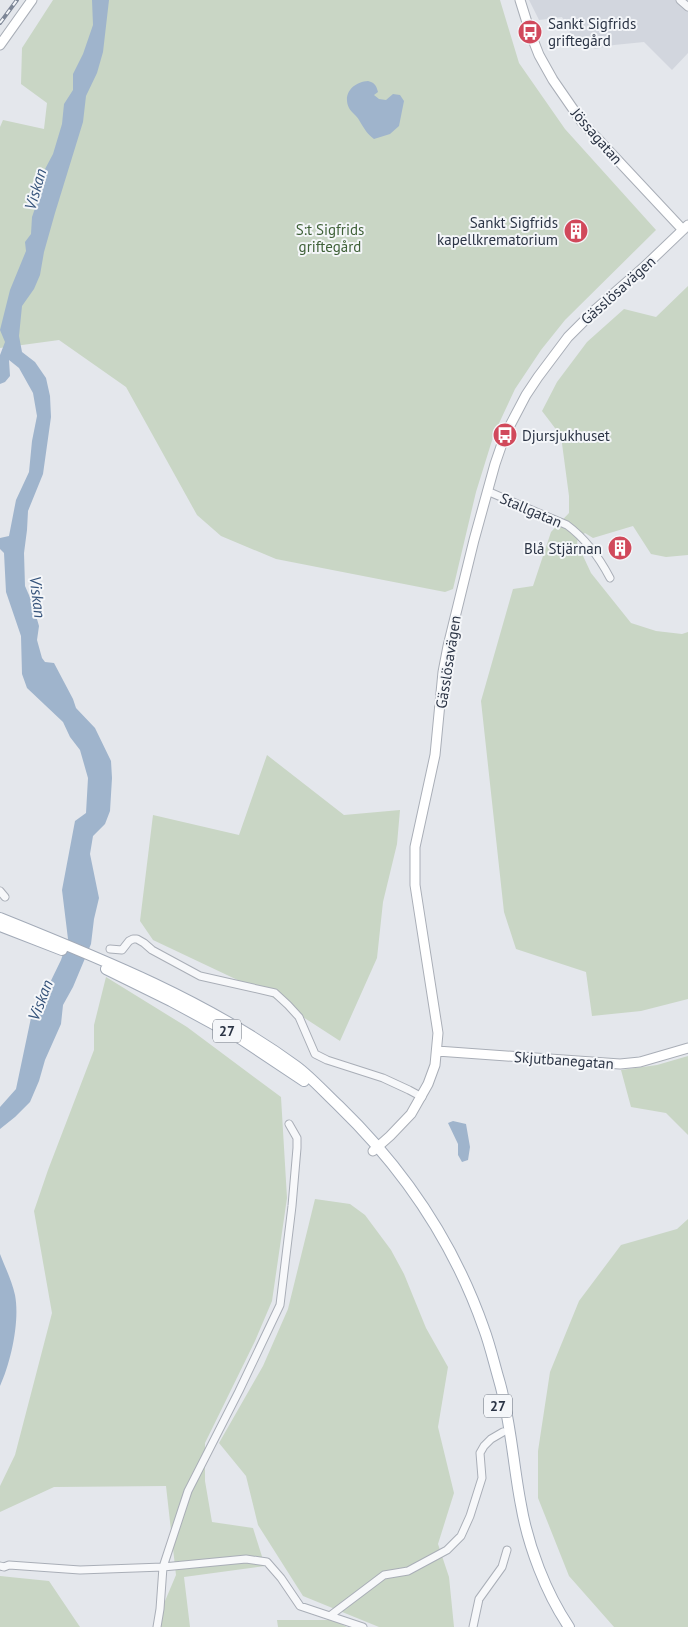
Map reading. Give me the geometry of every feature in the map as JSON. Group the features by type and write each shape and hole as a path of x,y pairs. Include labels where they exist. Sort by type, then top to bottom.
{"main road":[{"name":"27","path":"0,918 114,969 241,1039 298,1076 332,1106 407,1182 456,1261 484,1329 501,1388 521,1508 536,1560 551,1596 569,1627"},
{"name":"27","path":"0,926 57,944"},
{"name":"27","path":"376,1149 424,1215 447,1258 473,1315 493,1381 514,1504 526,1550 545,1596 562,1627"}],"street":[{"path":"0,45 32,0"},
{"name":"Jössagatan","path":"520,0 539,55 553,80 582,122 686,227"},
{"path":"680,0 688,7"},
{"name":"Gässlösavägen","path":"376,1149 411,1114 422,1097 435,1065 438,1028 415,885 414,860 435,755 448,646 487,492 505,435 538,377 568,337 686,227"},
{"name":"Stallgatan","path":"487,492 567,525 578,533 595,553 610,578"},
{"path":"110,948 122,950 129,941 137,939 152,950 200,976 274,994 288,1005 298,1017 315,1054 327,1060 383,1078 422,1097"},
{"name":"Skjutbanegatan","path":"437,1051 620,1064 640,1062 688,1048"},
{"path":"156,1627 160,1609 163,1566 188,1491 280,1305 297,1148 297,1138 289,1124"},
{"path":"331,1615 384,1575 408,1572 447,1550 461,1536 470,1516 482,1478 480,1453 490,1439 503,1432"},
{"path":"473,1627 479,1599 502,1567 507,1550"},
{"path":"0,1566 80,1570 246,1559 267,1562 281,1578 300,1606 363,1627"}],"shaded area":[{"path":"529,0 688,0 688,53 672,70 644,42 595,49 572,36 562,17 539,20"}],"green space":[{"name":"S:t Sigfrids griftegård","path":"53,0 500,0 519,63 565,129 656,230 565,320 541,350 515,389 494,434 476,492 453,589 445,592 276,559 221,536 197,515 126,387 59,340 0,348 0,127 3,120 44,129 47,103 21,84 22,48"},
{"path":"688,286 688,555 666,557 651,554 633,526 593,538 585,533 578,538 577,543 591,573 631,623 656,631 682,634 688,632 688,999 641,1011 592,1016 586,972 516,949 504,912 481,701 513,589 533,586 551,532 569,513 569,496 561,436 542,411 557,382 587,342 624,309 656,317"},
{"path":"267,755 344,815 400,810 397,844 383,902 377,958 340,1041 269,995 153,940 140,921 153,815 239,835"},
{"path":"106,977 187,1027 281,1097 287,1198 272,1301 255,1341 205,1443 205,1481 212,1522 253,1528 265,1566 184,1577 190,1627 154,1627 176,1575 166,1486 54,1487 0,1512 0,1486 15,1455 52,1313 34,1211 94,1050 94,1025"},
{"path":"688,1056 688,1135 666,1113 631,1107 621,1070 657,1065"},
{"path":"315,1199 350,1204 365,1215 391,1250 404,1274 426,1328 448,1367 438,1427 454,1493 438,1544 449,1577 454,1627 379,1627 303,1596 258,1525 246,1476 219,1443 263,1366 288,1309"},
{"path":"688,1219 688,1627 614,1627 569,1576 538,1498 538,1451 550,1372 579,1301 621,1245 677,1229"},
{"path":"0,1576 49,1581 80,1627 0,1627"},
{"path":"277,1620 333,1620 347,1627 278,1627"}],"water":[{"path":"92,0 109,0 103,52 97,73 86,96 83,122 44,252 40,275 34,289 22,306 19,336 22,352 35,362 46,378 50,396 51,417 43,474 28,511 24,553 25,586 39,626 37,640 42,658 45,662 54,663 76,708 95,728 111,761 110,811 105,824 93,836 90,854 99,898 91,944 73,987 63,1005 61,1024 45,1060 30,1102 0,1129 0,1107 16,1089 32,1013 44,995 61,960 68,939 62,890 75,821 86,813 88,778 80,750 70,737 63,722 27,688 22,674 21,636 6,592 4,553 0,549 0,538 9,536 16,500 29,472 37,416 33,393 19,368 9,360 10,376 5,382 0,384 0,355 5,342 0,330 10,290 26,251 25,242 31,234 32,217 40,194 44,171 53,154 62,124 64,104 73,90 73,74 83,54 93,25"},
{"path":"368,81 376,86 378,92 374,95 379,99 386,100 393,94 400,95 404,101 399,126 390,134 374,139 367,133 347,103 348,93 351,89 358,84"},
{"path":"453,1121 466,1124 470,1147 468,1160 462,1162 458,1155 458,1144 448,1123"},
{"path":"0,1254 14,1290 16,1317 11,1354 0,1386"}],"railway":[{"path":"0,23 17,0"}],"place":[{"name":"Sankt Sigfrids griftegård","path":"530,32"},
{"name":"Sankt Sigfrids kapellkrematorium","path":"576,231"},
{"name":"Djursjukhuset","path":"505,435"},
{"name":"Blå Stjärnan","path":"620,548"}],"water label":[{"name":"Viskan","path":"35,189"},
{"name":"Viskan","path":"38,597"},
{"name":"Viskan","path":"40,1000"}]}
